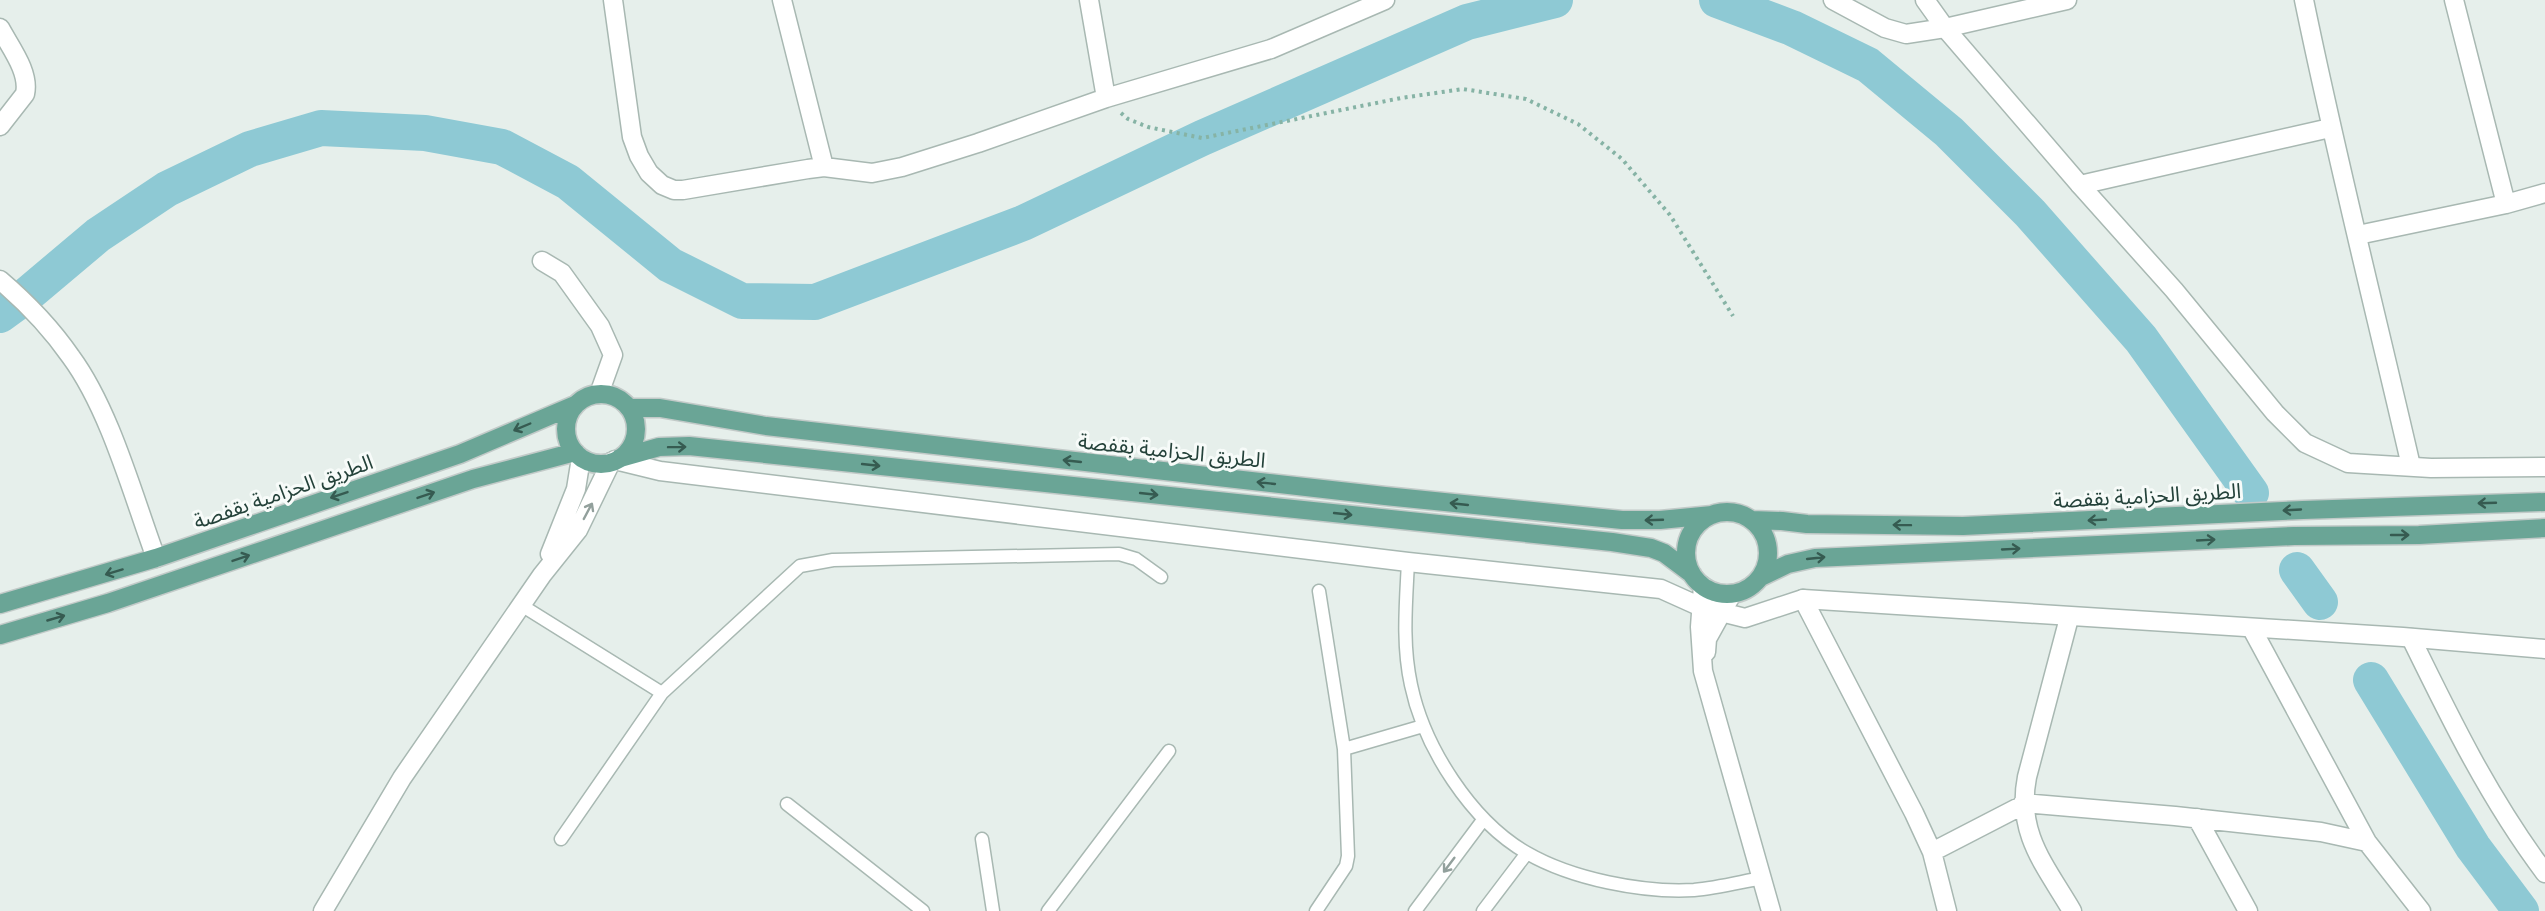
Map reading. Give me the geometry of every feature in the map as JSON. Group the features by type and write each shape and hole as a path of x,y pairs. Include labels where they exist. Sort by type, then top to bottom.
{"main road":[{"path":"616,460 633,444 636,425 629,408 615,397 599,394 590,396 575,405 567,420 566,428 567,437 578,455 596,463 616,460 659,447 689,446 1612,542 1651,548 1664,553 1697,580 1720,594 1743,591 1761,577 1788,564 1815,558 2294,536 2419,535 2545,528"},
{"name":"الطريق الحزامية بقفصة","path":"0,604 156,558 460,454 575,405"},
{"name":"الطريق الحزامية بقفصة","path":"629,408 660,408 801,430 1384,496 1622,520 1660,520 1712,515"},
{"path":"0,635 108,603 473,479 578,455"},
{"name":"الطريق الحزامية بقفصة","path":"1751,520 1764,519 1807,524 1964,526 2545,501"},
{"path":"1697,580 1686,551 1688,540 1701,521 1712,515 1735,513 1751,520 1763,532 1769,555 1761,577"}],"street":[{"path":"613,0 633,137 639,156 649,173 662,185 683,190 824,167 872,173 902,167 1106,98 1271,49 1385,0"},
{"path":"782,0 824,167"},
{"path":"1089,0 1106,98"},
{"path":"1833,0 1895,32 1919,33 2067,0"},
{"path":"1925,0 1945,28 2079,185 2174,290 2275,413 2305,443 2348,463 2545,467"},
{"path":"2304,0 2330,128 2358,235 2411,466"},
{"path":"2454,0 2506,204"},
{"path":"0,28 24,73 27,88 25,94 0,126"},
{"path":"2079,185 2330,128"},
{"path":"2358,235 2506,204 2545,193"},
{"path":"542,261 562,273 600,326 609,345 613,355 599,394"},
{"path":"0,280 45,324 72,358 87,383 102,412 156,558"},
{"path":"542,575 576,489 578,455"},
{"path":"323,911 402,778 542,575 578,530 616,460 660,471 1408,562 1661,590 1701,607 1745,618 1803,599 2069,618 2411,638 2545,649"},
{"path":"1697,580 1701,607 1703,672 1771,911"},
{"path":"1703,672 1707,639 1732,594"},
{"path":"1803,599 1898,780 1932,852 1947,911"},
{"path":"2069,618 2027,777 2023,804 2030,838 2072,911"},
{"path":"2252,629 2367,842 2421,911"},
{"path":"2411,638 2463,745 2518,837 2545,873"},
{"path":"1932,852 2023,804 2197,818 2320,832 2367,842"},
{"path":"2197,818 2248,911"}],"lane":[{"path":"561,839 662,693 800,566 833,560 1119,554 1136,559 1161,577"},
{"path":"1408,562 1405,635 1411,685 1423,726 1451,777 1483,819 1527,853 1575,873 1639,888 1694,890 1762,878"},
{"path":"1316,911 1346,866 1348,856 1344,749 1319,591"},
{"path":"521,605 662,693"},
{"path":"1344,749 1423,726"},
{"path":"1048,911 1169,751"},
{"path":"787,804 923,911"},
{"path":"1415,911 1483,819"},
{"path":"982,839 993,911"},
{"path":"1483,911 1527,853"}],"path":[{"path":"1106,98 1128,119 1148,127 1202,138 1401,98 1463,89 1526,99 1578,124 1622,159 1671,215 1733,316"}],"waterway":[{"path":"0,315 98,235 167,189 250,149 321,128 425,133 502,147 568,182 670,265 742,301 815,302 1023,223 1202,138 1467,22 1555,0"},
{"path":"1717,0 1792,28 1868,65 1949,132 2030,213 2141,339 2251,493"},
{"path":"2297,570 2320,602"},
{"path":"2371,680 2473,847 2521,911"}]}
